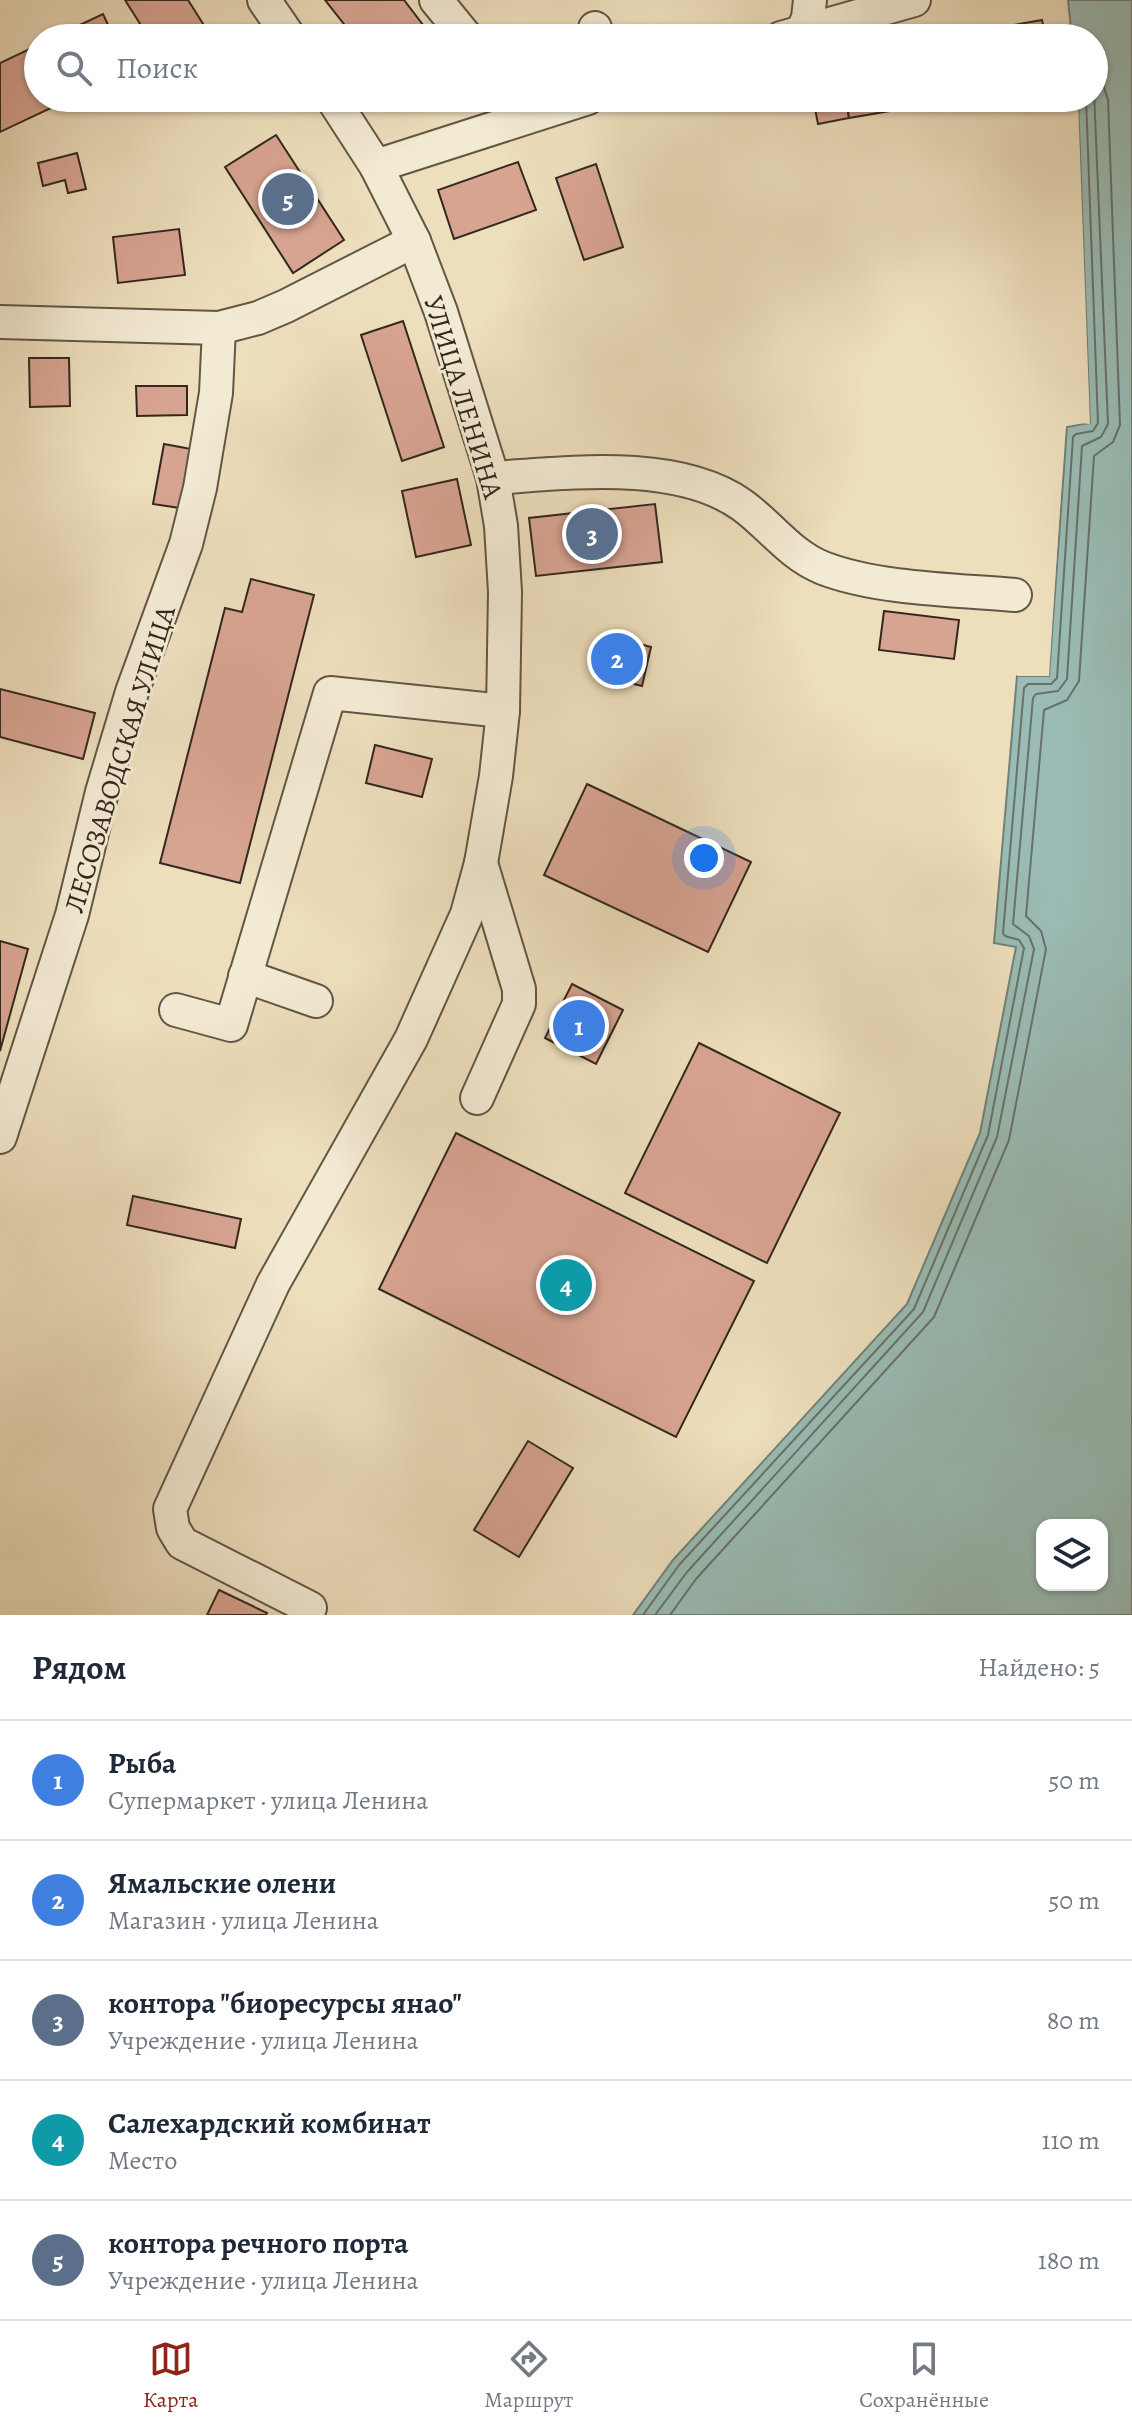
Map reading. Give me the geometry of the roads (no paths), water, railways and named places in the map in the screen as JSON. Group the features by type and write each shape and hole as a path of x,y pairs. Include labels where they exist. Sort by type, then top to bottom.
{"street":[{"path":"264,0 280,24"},
{"path":"436,0 456,24"},
{"path":"804,15 914,0"},
{"name":"УЛИЦА ЛЕНИНА","path":"310,1608 182,1543 173,1528 170,1509 273,1284 411,1039 467,914 481,863 503,711 505,592 501,526 493,478 441,312 414,241 376,166 341,112"},
{"path":"376,166 544,112"},
{"path":"0,322 219,328 258,318 286,306 414,241"},
{"name":"ЛЕСОЗАВОДСКАЯ УЛИЦА","path":"0,1137 72,915 102,792 132,692 186,544 200,488 216,393 219,328"},
{"path":"493,478 639,472 696,485 741,504 798,555 822,568 893,583 1015,595"},
{"path":"176,1010 231,1025 330,693 503,711"},
{"path":"477,1098 519,1004 519,989 481,863"},
{"path":"245,976 316,1001"}],"water":[{"path":"1068,0 1132,0 1132,1615 633,1615 673,1560 907,1304 980,1133 1016,947 994,943 1017,676 1049,676 1067,427 1090,423 1079,112 1108,112 1108,24 1071,24"}],"place":[{"name":"контора речного порта","path":"288,199"},
{"name":"контора \"биоресурсы янао\"","path":"592,534"},
{"name":"Ямальские олени","path":"617,659"},
{"name":"Рыба","path":"579,1026"},
{"name":"Салехардский комбинат","path":"566,1285"}]}
